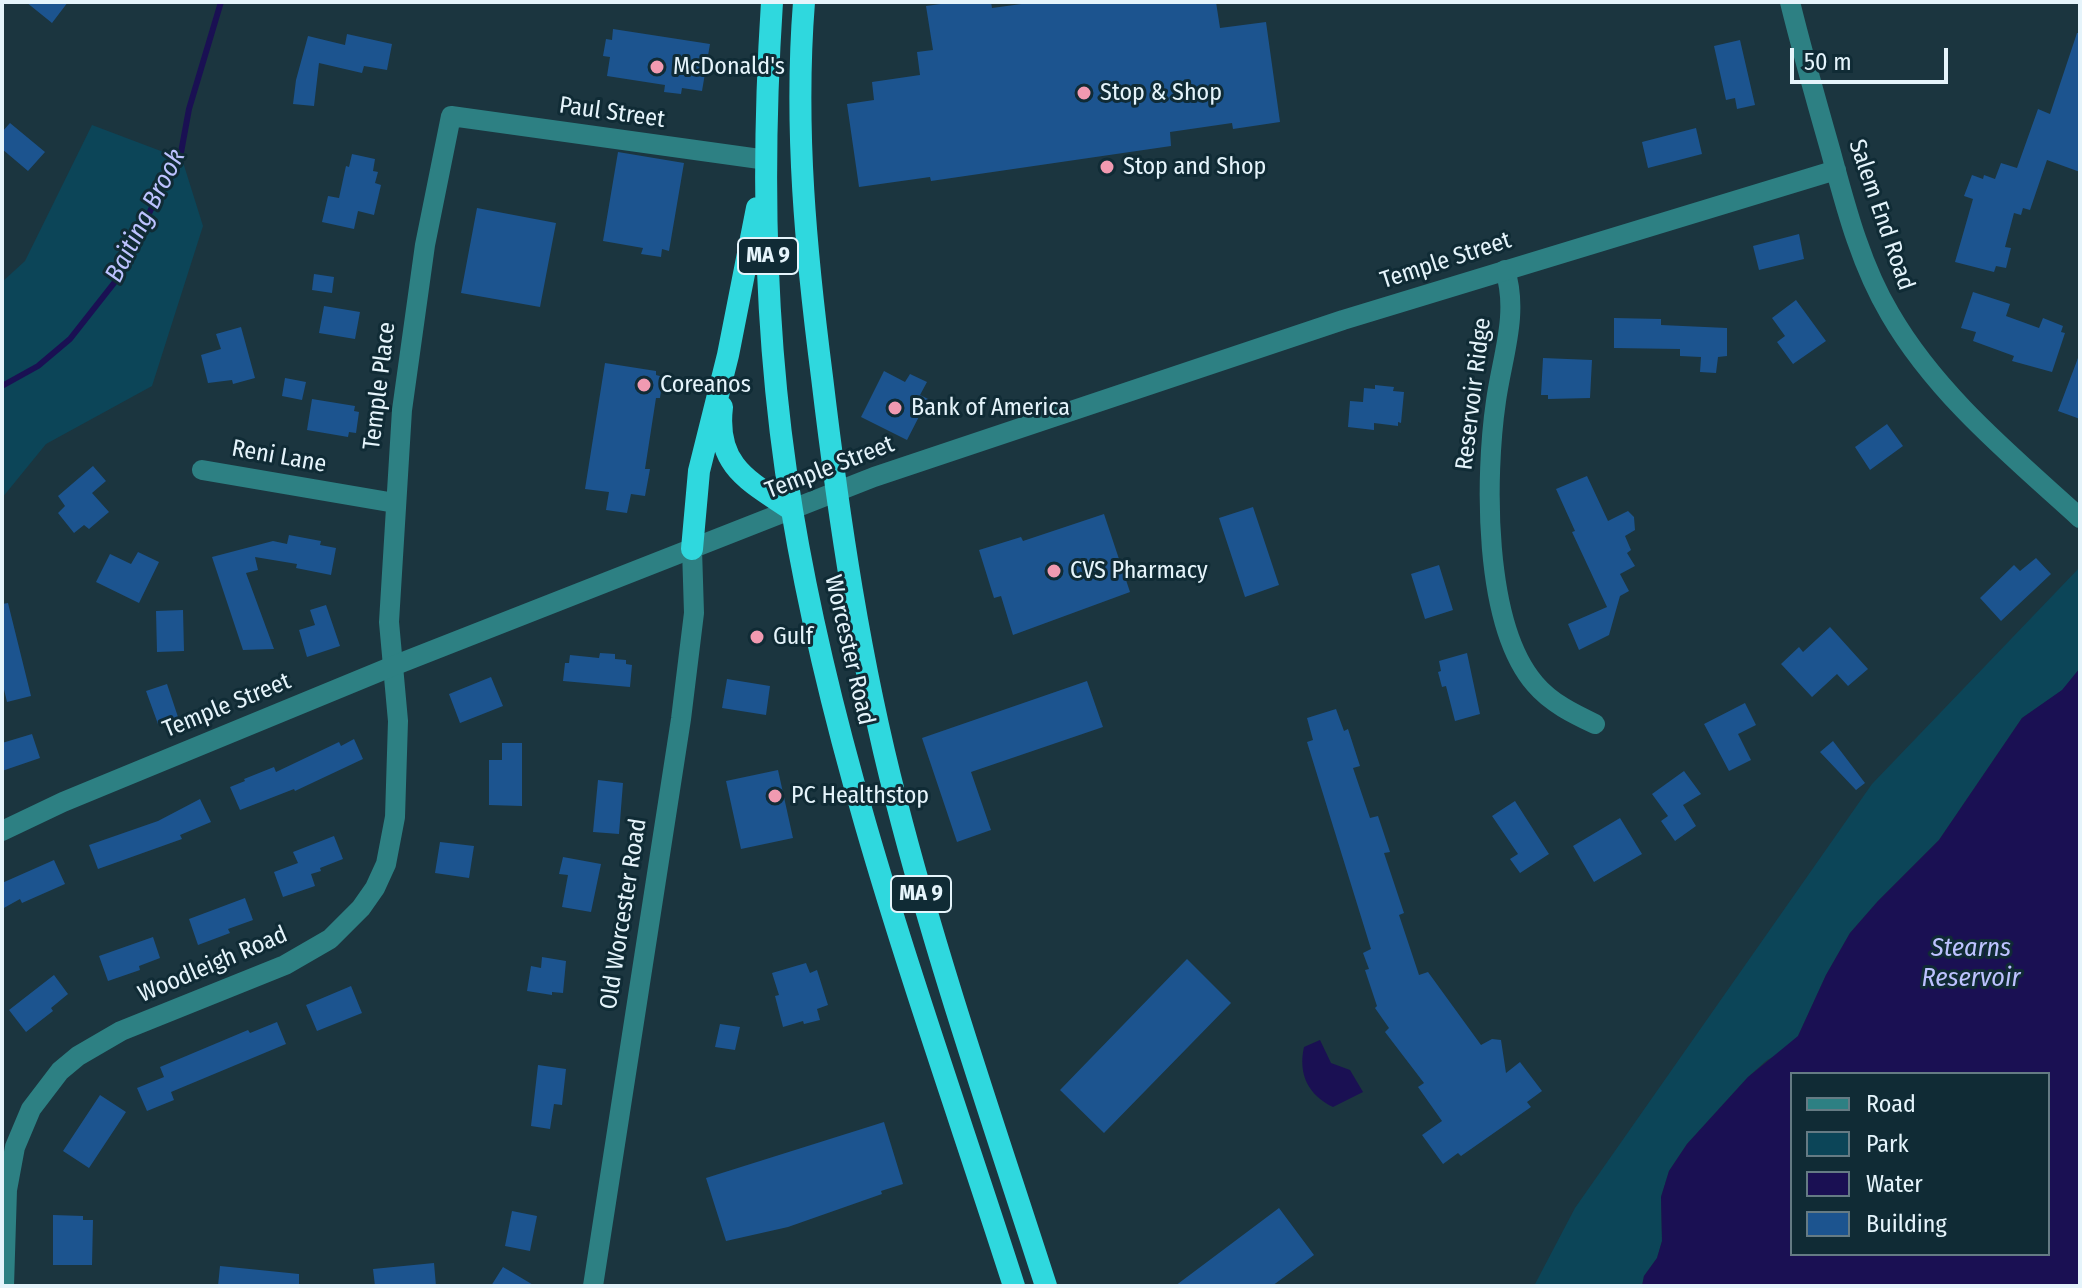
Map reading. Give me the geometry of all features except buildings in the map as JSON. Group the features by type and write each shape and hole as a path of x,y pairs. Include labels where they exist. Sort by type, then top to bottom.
{"highway":[{"name":"Worcester Road","path":"772,2 767,160 770,296 792,510 821,655 850,766 905,955 1014,1286"},
{"name":"Worcester Road","path":"804,2 801,117 803,211 836,492 866,663 896,800 945,972 1046,1286"},
{"path":"692,549 699,471 728,355 767,160"},
{"path":"728,355 721,421 726,453 744,477 792,510"}],"street":[{"name":"Salem End Road","path":"1790,2 1860,248 1889,314 1910,345 1963,408 2080,518"},
{"name":"Paul Street","path":"451,116 767,160"},
{"name":"Temple Place","path":"393,666 389,622 402,410 425,245 451,116"},
{"name":"Temple Street","path":"2,831 63,802 393,666 836,492 1078,407 1505,270 1836,170"},
{"name":"Reservoir Ridge","path":"1505,270 1511,287 1511,312 1495,405 1489,472 1491,537 1499,595 1516,651 1535,684 1561,707 1595,724"},
{"name":"Reni Lane","path":"202,470 395,503"},
{"name":"Old Worcester Road","path":"593,1286 681,719 694,613 692,549"},
{"name":"Woodleigh Road","path":"4,1286 7,1190 15,1147 31,1109 60,1071 78,1056 121,1031 307,953 347,925 375,888 386,864 395,817 398,721 393,666"}],"green space":[{"path":"92,125 182,159 203,226 152,386 46,444 2,498 2,282 25,261"},
{"path":"2080,567 2080,668 2063,690 2022,718 1939,840 1850,933 1826,975 1798,1036 1783,1052 1767,1060 1748,1077 1687,1144 1669,1171 1661,1197 1662,1241 1642,1286 1534,1286 1575,1208 1872,784"}],"water":[{"name":"Stearns Reservoir","path":"2080,668 2080,1286 1642,1286 1662,1241 1661,1197 1669,1171 1687,1144 1748,1077 1798,1036 1826,975 1850,933 1939,840 2022,718 2062,690"},
{"path":"1320,1040 1331,1063 1350,1070 1363,1092 1333,1107 1311,1090 1302,1066 1304,1047"}],"waterway":[{"name":"Baiting Brook","path":"2,386 38,366 70,339 118,278 168,174 180,158 189,109 221,2"}],"place":[{"name":"McDonald's","path":"657,67"},
{"name":"Stop & Shop","path":"1084,93"},
{"name":"Stop and Shop","path":"1107,167"},
{"name":"Coreanos","path":"644,385"},
{"name":"Bank of America","path":"895,408"},
{"name":"CVS Pharmacy","path":"1054,571"},
{"name":"Gulf","path":"757,637"},
{"name":"PC Healthstop","path":"775,796"}]}
